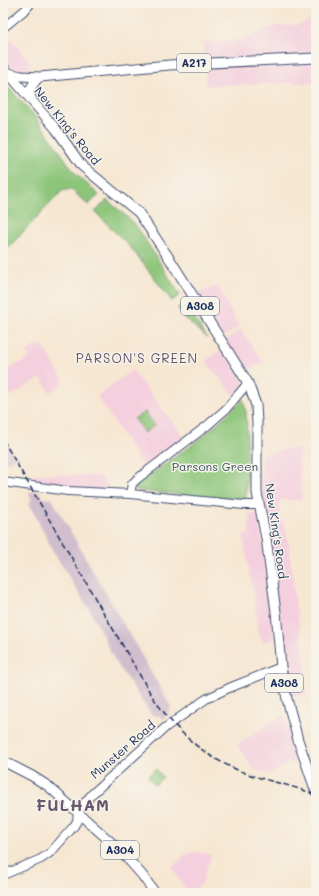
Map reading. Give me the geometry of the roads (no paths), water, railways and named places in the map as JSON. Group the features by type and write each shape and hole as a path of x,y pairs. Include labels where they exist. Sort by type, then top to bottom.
{"main road":[{"name":"A217","path":"19,86 39,78 169,65 316,58"},
{"path":"5,70 21,76 39,78"},
{"name":"New King's Road","path":"5,70 56,129 82,166 139,213 248,383 256,405 257,493 266,538 276,612 281,668 287,699 298,740 316,792"},
{"path":"32,100 30,90 39,78"},
{"name":"A304","path":"3,761 42,782 121,851 142,875 155,893"}],"street":[{"path":"3,28 31,3"},
{"path":"130,494 131,486 137,479 208,425 233,402 248,383"},
{"path":"3,482 68,491 130,494 244,505 259,505"},
{"name":"Munster Road","path":"3,875 49,854 74,826 81,807 97,788 166,727 206,699 229,688 281,668"}],"railway":[{"path":"3,440 152,696 173,724 197,746 225,764 257,777 294,787 316,795"}],"district":[{"name":"PARSON'S GREEN","path":"137,358"},
{"name":"FULHAM","path":"73,805"}],"park label":[{"name":"Parsons Green","path":"215,467"}]}
